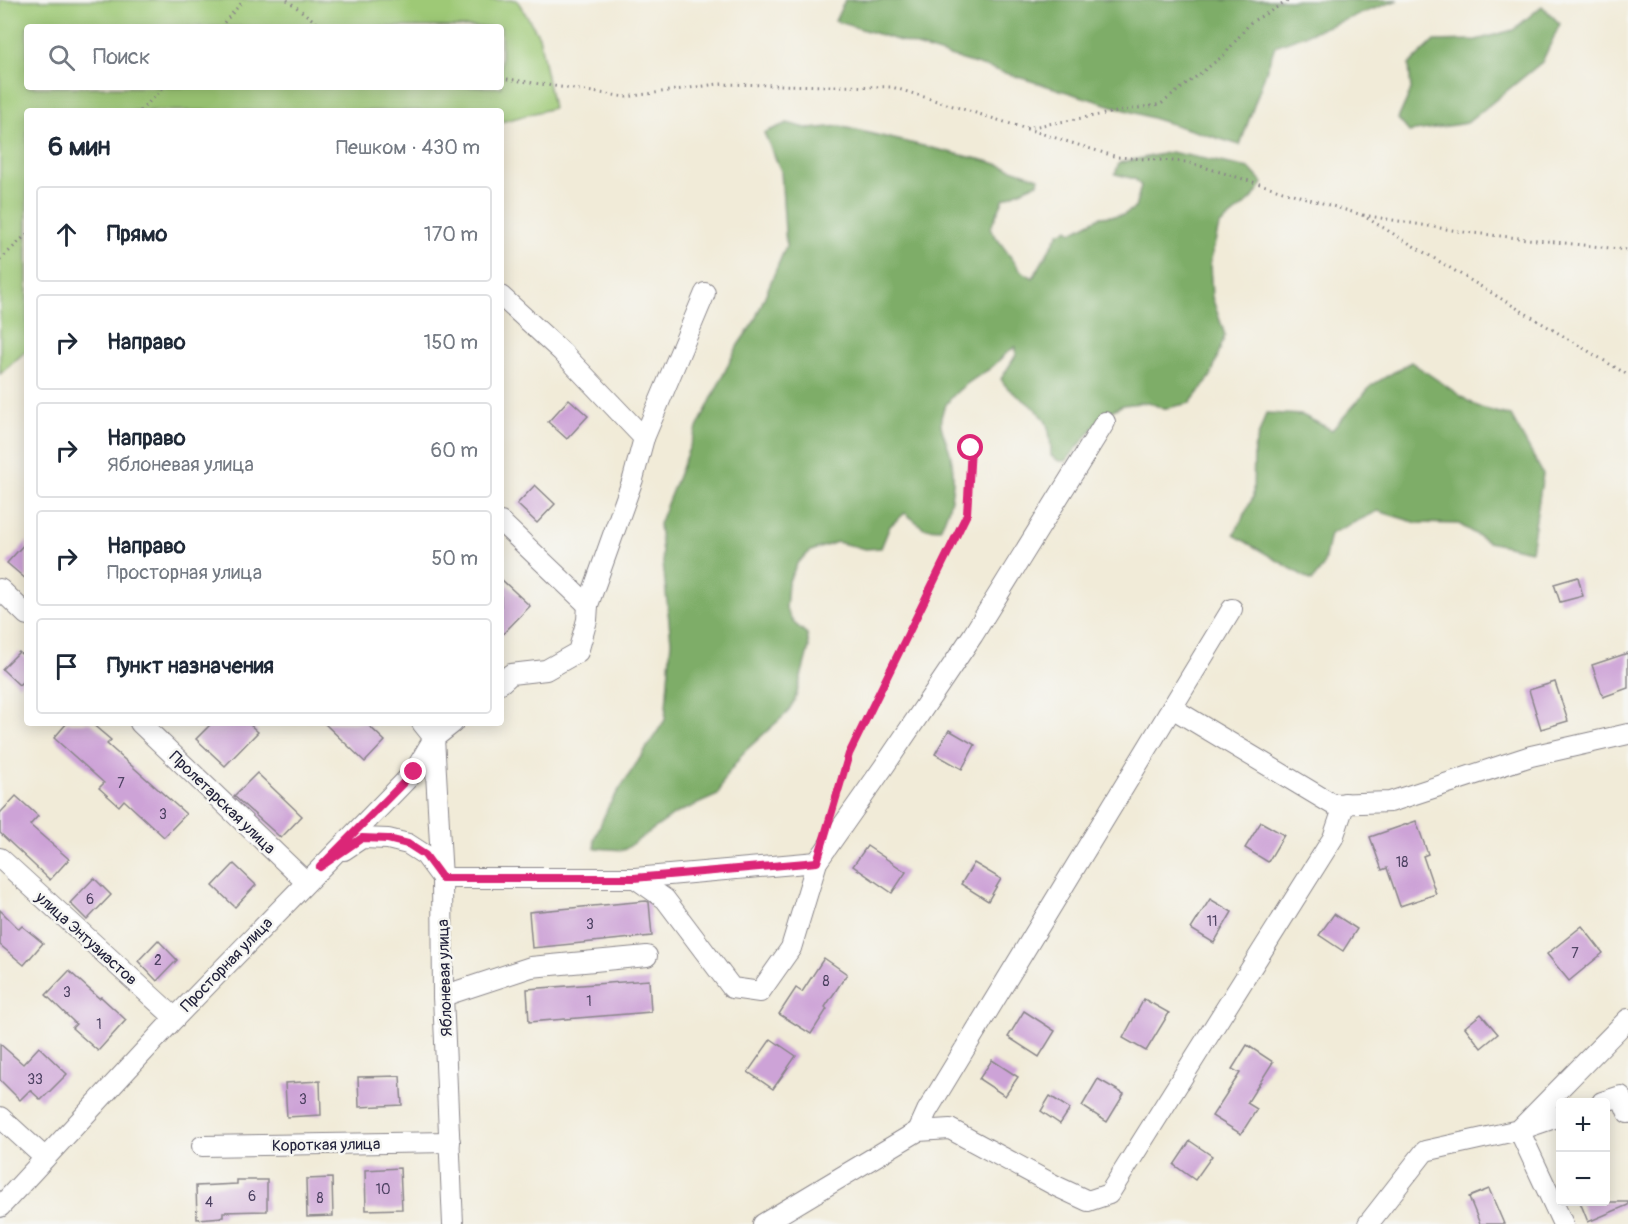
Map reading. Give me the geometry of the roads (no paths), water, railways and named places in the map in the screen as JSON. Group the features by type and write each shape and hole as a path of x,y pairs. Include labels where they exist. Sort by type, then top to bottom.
{"street":[{"path":"504,681 511,675 546,670 578,652 587,620 588,605 633,479 644,438 705,293"},
{"path":"504,299 562,352 644,438"},
{"path":"634,878 665,899 732,988 760,992 791,948 817,862 884,768 973,635 1105,422"},
{"path":"504,525 588,605"},
{"path":"0,589 24,612"},
{"path":"918,1131 933,1101 1232,609"},
{"path":"1172,708 1332,804 1390,802 1531,756 1626,739"},
{"name":"Пролетарская улица","path":"143,726 306,882"},
{"name":"Просторная улица","path":"0,1207 175,1018 414,772 428,731 444,726"},
{"name":"Яблоневая улица","path":"428,731 442,878 443,996 453,1224"},
{"path":"763,1224 918,1131 950,1129 1088,1201 1109,1194 1333,838 1345,803"},
{"path":"320,867 362,838 388,839 408,844 425,855 442,878 634,878 817,862"},
{"name":"улица Энтузиастов","path":"0,858 175,1018"},
{"path":"443,996 531,967 647,956"},
{"path":"1520,1130 1628,1019"},
{"path":"1610,1099 1621,1096 1628,1113"},
{"path":"0,1117 45,1158"},
{"path":"1368,1224 1425,1151 1520,1130 1556,1117"},
{"path":"1520,1130 1563,1224"},
{"name":"Короткая улица","path":"202,1146 450,1142"}]}
